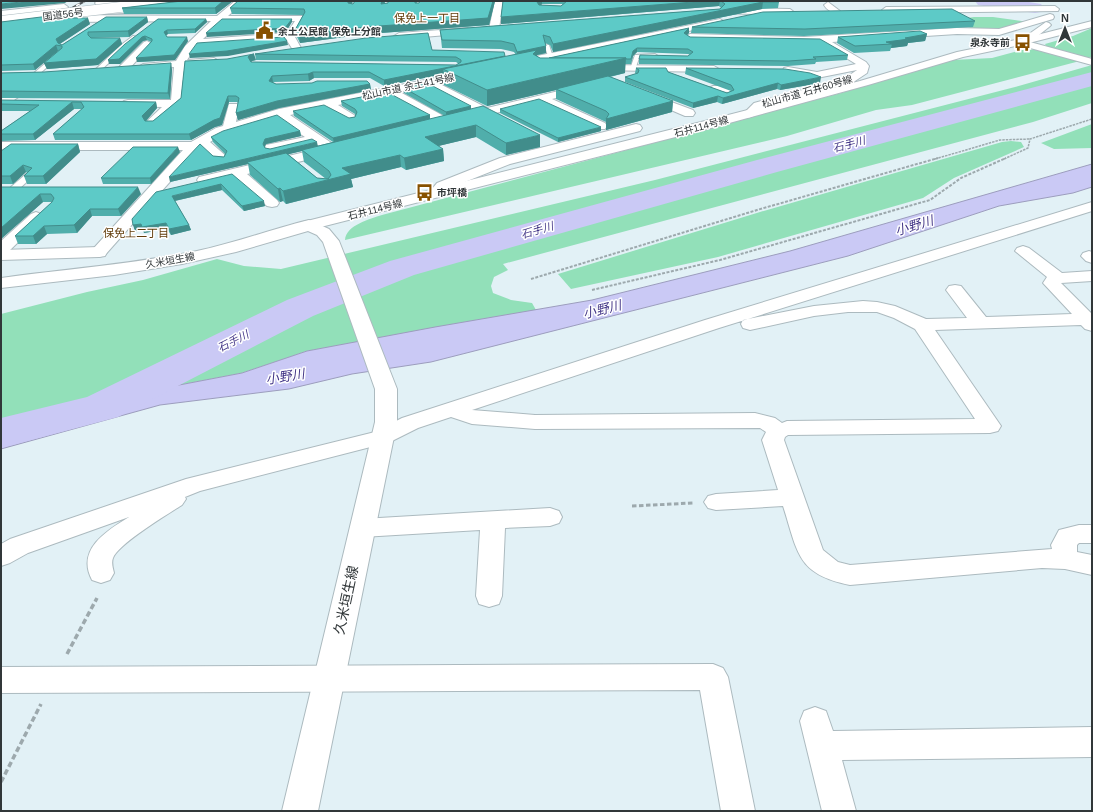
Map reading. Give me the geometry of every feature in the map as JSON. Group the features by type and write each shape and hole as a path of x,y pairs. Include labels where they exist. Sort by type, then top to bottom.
{"main road":[{"name":"国道56号","path":"1,18 144,1"},
{"name":"国道56号","path":"1,21 176,2"},
{"name":"石井114号線","path":"309,225 749,114 961,54 1030,44 1092,24"},
{"name":"久米垣生線","path":"1,283 91,273 180,259 206,254 309,225 323,232 331,241 386,389 386,416 300,811"},
{"path":"1,255 99,252"}],"street":[{"path":"14,13 37,1"},
{"path":"84,5 118,1"},
{"path":"151,123 172,104 176,103 182,57 196,38 240,1"},
{"path":"390,37 498,29 499,1"},
{"path":"785,1 794,15"},
{"path":"993,1 1019,3 1055,10"},
{"path":"87,30 106,15 176,2"},
{"path":"99,3 106,15"},
{"path":"820,11 840,11 828,5"},
{"path":"1,14 64,7"},
{"path":"713,9 794,15"},
{"path":"873,10 896,10 906,13 964,9 1055,10"},
{"path":"656,35 822,39 957,31 999,32 1055,10"},
{"path":"1055,10 1046,25 1030,44 1092,62"},
{"path":"546,68 509,63 551,56 762,13 794,15"},
{"path":"106,15 156,21 301,18 291,36"},
{"path":"1,25 44,20"},
{"name":"松山市道 石井60号線","path":"749,114 758,105 854,78 864,71 864,66 858,61 807,28"},
{"path":"196,38 222,34"},
{"path":"434,34 435,46"},
{"path":"196,38 291,36"},
{"path":"284,50 300,48 291,36"},
{"path":"401,36 405,47"},
{"path":"123,69 147,44"},
{"path":"94,70 228,60"},
{"path":"591,68 633,69 659,65 722,70"},
{"path":"616,80 659,65 686,80"},
{"path":"776,70 817,75 864,66"},
{"name":"松山市道 余土41号線","path":"99,252 149,190 197,143 220,130 302,108 479,70 451,67"},
{"path":"2,103 41,74"},
{"path":"428,82 500,119"},
{"path":"370,83 445,122"},
{"path":"700,84 713,90 728,92"},
{"path":"430,126 594,86"},
{"path":"638,93 693,112 676,116"},
{"path":"302,108 307,97"},
{"path":"542,99 599,122"},
{"path":"2,103 28,102"},
{"path":"116,103 172,104"},
{"path":"326,103 350,118"},
{"path":"229,127 233,106"},
{"path":"279,114 331,150"},
{"path":"440,193 439,189 442,186 504,161 636,128"},
{"path":"40,146 56,132"},
{"path":"271,148 315,138"},
{"path":"542,140 556,148"},
{"path":"7,148 197,143 220,157"},
{"path":"194,183 346,146"},
{"path":"291,159 302,169"},
{"path":"237,172 272,203"},
{"path":"149,190 173,188"},
{"path":"8,189 38,189"},
{"path":"1,250 49,206"},
{"path":"1,556 19,546 194,485 382,437 410,423 1092,206"},
{"path":"1023,251 1058,278"},
{"path":"1089,322 1052,283 1054,279 1058,278 1092,276"},
{"path":"955,290 981,323"},
{"path":"667,340 696,336 833,309 877,307 912,319 922,325 990,426 787,428 778,430 774,434 772,440 812,554 819,563 832,572 850,575 1042,558 1064,559 1092,565"},
{"path":"922,325 1089,322"},
{"path":"452,410 472,417 535,422 755,420 767,423 778,430"},
{"path":"101,573 99,564 108,545 124,532 194,485"},
{"path":"716,502 792,497"},
{"path":"362,528 550,517"},
{"path":"489,596 493,520"},
{"path":"1064,559 1064,545 1068,537 1079,534 1092,534"},
{"path":"1,680 713,677 738,811"},
{"path":"838,811 818,734 1092,742"}],"lane":[{"path":"94,70 142,32"},
{"path":"123,40 131,40"},
{"path":"546,45 551,56"},
{"path":"41,74 60,53 51,53"},
{"path":"8,189 29,176"}],"path":[{"path":"531,279 757,210 1000,140 1030,139 1092,119"},
{"path":"592,290 720,260 930,200 961,178 1028,148 1030,139"},
{"path":"632,506 716,502"}],"green space":[{"path":"974,17 993,17 1029,22 991,31 973,29 953,20"},
{"path":"1092,28 1092,57 1076,62 912,105 876,110 787,136 345,240 346,235 350,230 359,223 382,215 841,93 953,60 992,58 1026,49 1038,50 1047,47 1045,44 1073,36"},
{"path":"1092,65 1092,103 1033,122 503,264 508,270 494,277 491,286 493,293 511,300 532,303 536,310 307,351 242,373 1,419 1,314 87,292 143,280 217,259 244,266 281,269 655,180 1015,87"},
{"path":"1092,124 1092,148 1054,149 1041,143"},
{"path":"1002,142 1021,142 1024,147 954,178 923,198 718,257 571,289 558,274 760,212"}],"water":[{"name":"小野川","path":"1092,164 1092,187 1073,193 999,206 848,256 431,362 352,374 289,389 160,405 1,449 1,419 242,373 307,351 592,300 790,251"}],"building":[{"path":"1,1 32,1 1,4"},
{"path":"182,1 223,1 215,8 122,8"},
{"path":"238,1 348,1 348,3 353,4 355,1 382,1 381,4 388,3 388,1 415,1 415,3 419,3 420,1 493,1 488,18 366,27 299,36 295,30 305,12 304,9 230,8"},
{"path":"503,1 538,1 537,2 539,5 561,6 567,1 706,1 501,17"},
{"path":"721,1 779,2 763,2 553,44 550,37 543,35 546,46 517,52 514,44 501,41 442,40 440,30 720,9 725,4"},
{"path":"952,9 975,21 805,29 692,27 763,12"},
{"path":"57,15 61,18 88,18 56,39 58,43 62,45 106,17 147,17 128,31 88,32 88,35 91,38 120,38 96,59 44,63 62,48 62,46 56,45 33,64 1,65 1,22"},
{"path":"158,19 206,19 195,29 167,30 164,32 167,37 187,37 174,55 136,58 152,41 152,39 145,36 142,37 119,59 108,60 125,44"},
{"path":"222,19 292,19 285,28 206,33"},
{"path":"689,28 684,33 690,37 820,39 848,55 813,57 816,59 789,61 639,59 640,55 688,56 693,52 688,49 637,48 633,51 631,59 549,58"},
{"path":"920,31 927,34 905,38 909,39 886,42 892,44 855,46 838,37"},
{"path":"428,33 432,50 504,52 505,56 384,80 369,72 313,72 308,74 272,76 269,81 276,84 312,83 317,81 367,81 370,84 277,101 236,113 239,98 236,96 228,96 220,118 189,134 53,134 84,107 81,102 72,102 33,134 1,134 1,131 39,105 1,104 1,100 156,102 142,116 145,121 153,121 181,98 185,61 227,59 254,54 248,57 251,62 456,65 461,62 461,60 456,57 255,54 366,38"},
{"path":"284,37 287,41 227,51 189,54 197,43"},
{"path":"537,50 533,54 540,58 626,58 487,90 443,69"},
{"path":"171,63 168,93 1,91 1,73 44,72"},
{"path":"636,68 666,68 668,72 727,93 734,90 731,85 686,68 785,69 810,73 821,77 781,85 778,83 723,98 718,96 693,103 625,77 638,73 639,70"},
{"path":"608,76 673,101 606,119 609,114 606,111 556,89"},
{"path":"427,83 471,106 446,112 404,88"},
{"path":"387,92 430,115 333,138 293,111 324,105 349,118 355,117 357,112 355,109 341,101"},
{"path":"539,99 601,127 558,138 500,109"},
{"path":"483,106 540,135 506,143 476,125 425,137 443,149 404,158 400,155 342,168 351,174 283,191 280,188 278,189 247,162 286,153 317,178 328,179 331,175 329,171 302,150"},
{"path":"277,115 300,131 265,139 263,144 265,148 270,149 312,139 317,142 169,177 200,144 213,156 224,157 227,151 211,137 223,131"},
{"path":"11,144 78,144 43,176 24,176 32,168 23,165 10,176 1,176 1,151"},
{"path":"133,147 178,147 150,178 101,178"},
{"path":"232,174 264,201 242,206 221,184 172,196 189,225 169,229 166,223 142,227 141,224 133,225 132,219 156,192"},
{"path":"1,187 138,187 118,209 90,209 74,225 44,226 33,236 15,236 52,202 54,198 51,194 40,194 1,228"}],"waterway":[{"path":"984,1 1035,8"},
{"name":"石手川","path":"1,433 102,407 300,308 402,268 767,166 1092,79"}],"railway":[{"path":"48,21 85,1"}],"place":[{"name":"余土公民館 保免上分館","path":"265,31"},
{"name":"泉永寺前","path":"1023,42"},
{"name":"市坪橋","path":"424,192"}],"district":[{"name":"保免上一丁目","path":"427,18"},
{"name":"保免上二丁目","path":"136,233"}]}
